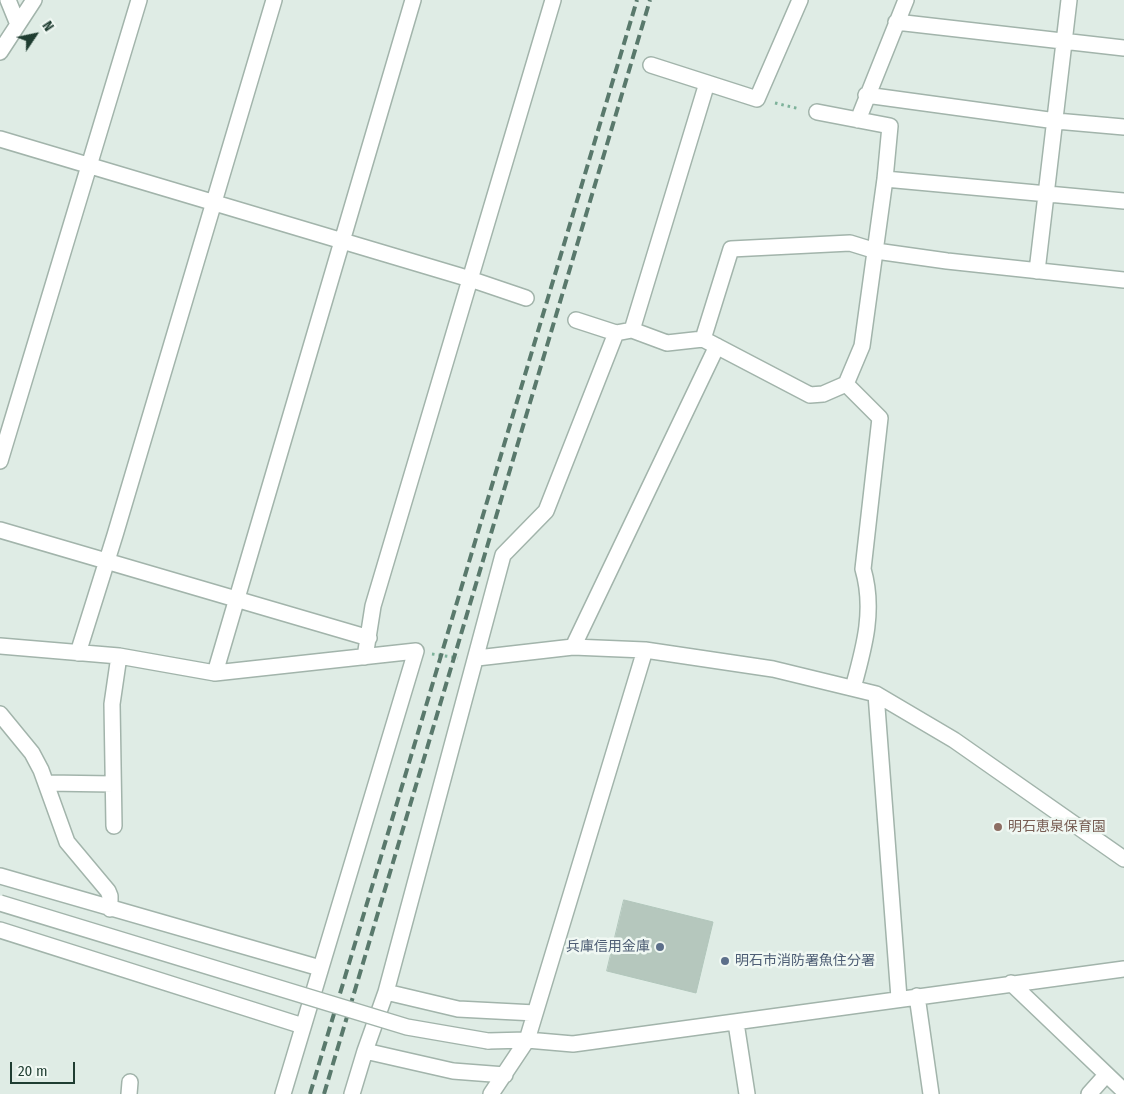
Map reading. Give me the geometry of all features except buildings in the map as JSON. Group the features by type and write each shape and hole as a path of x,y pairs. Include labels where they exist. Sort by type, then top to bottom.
{"street":[{"path":"8,0 17,22"},
{"path":"0,52 17,22 34,0"},
{"path":"0,461 139,0"},
{"path":"78,653 107,562 274,0"},
{"path":"215,673 412,0"},
{"path":"365,657 373,606 553,0"},
{"path":"652,65 757,99 800,0"},
{"path":"858,120 906,0"},
{"path":"1037,271 1069,0"},
{"path":"896,22 1124,48"},
{"path":"632,330 707,83"},
{"path":"866,96 1056,121 1124,127"},
{"path":"576,320 616,333 632,330 667,343 702,338 810,395 824,394 846,384 862,346 876,251 890,126 817,112"},
{"path":"0,139 341,240 526,298"},
{"path":"885,179 1124,201"},
{"path":"702,338 731,248 850,243 876,251 1124,280"},
{"path":"352,1094 386,992 477,658 503,555 546,511 616,333"},
{"path":"573,647 718,346"},
{"path":"846,384 880,418 862,569 869,589 868,632 853,688"},
{"path":"0,530 369,638"},
{"path":"0,646 119,656 215,673 416,651 283,1094"},
{"path":"477,658 573,647 644,650 773,669 876,694 954,740 1124,859"},
{"path":"491,1094 527,1040 644,650"},
{"path":"114,826 112,704 119,656"},
{"path":"876,694 899,998"},
{"path":"0,714 32,753 47,783 67,842 108,891 110,909"},
{"path":"47,783 113,784"},
{"path":"0,876 320,968"},
{"path":"0,903 407,1027 488,1042 527,1040 573,1044 736,1023 899,998 1124,969"},
{"path":"0,930 303,1026"},
{"path":"1010,983 1124,1091"},
{"path":"386,992 458,1009 535,1013"},
{"path":"917,996 931,1094"},
{"path":"736,1023 747,1094"},
{"path":"365,1051 452,1071 504,1075"},
{"path":"1089,1094 1106,1075"}],"path":[{"path":"757,99 817,112"},
{"path":"416,651 456,658 477,658"}],"railway":[{"path":"310,1094 637,0"},
{"path":"324,1094 650,0"}],"place":[{"name":"明石恵泉保育園","path":"998,827"},
{"name":"兵庫信用金庫","path":"660,947"},
{"name":"明石市消防署魚住分署","path":"725,961"}]}
